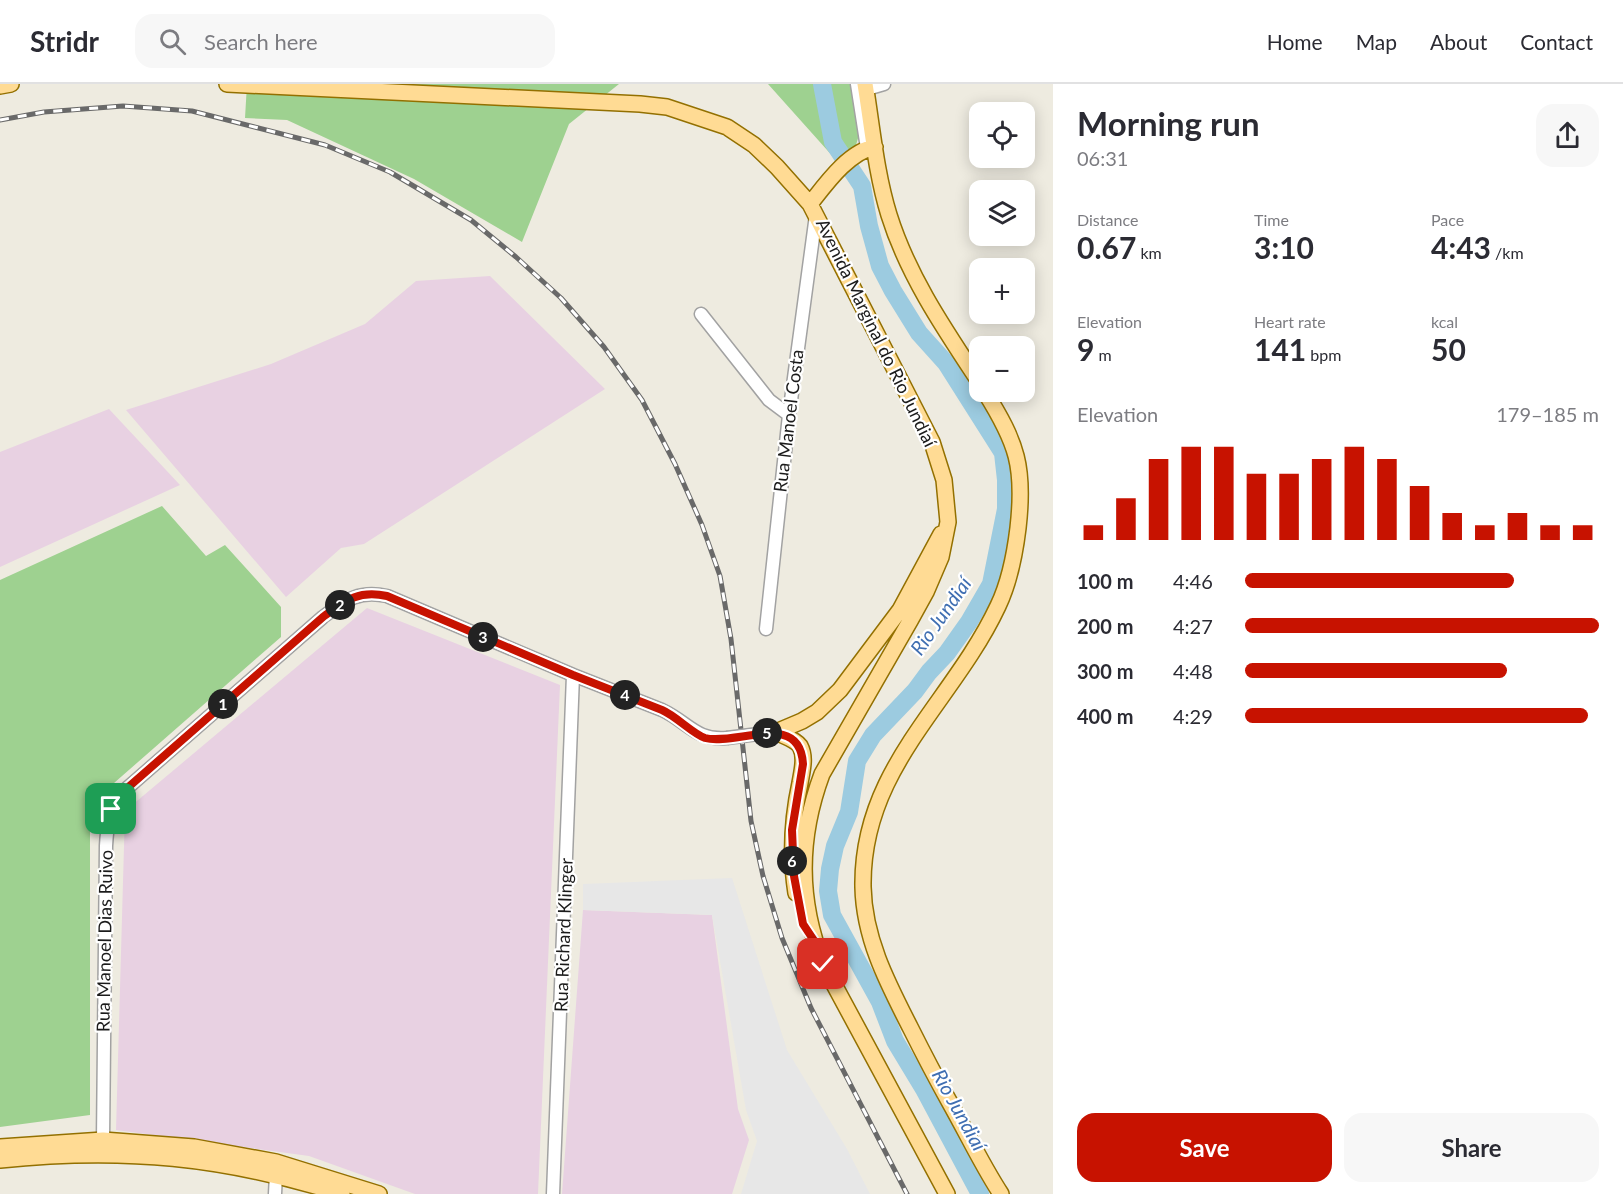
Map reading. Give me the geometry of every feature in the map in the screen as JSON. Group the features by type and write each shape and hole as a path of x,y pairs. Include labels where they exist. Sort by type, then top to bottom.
{"main road":[{"path":"0,86 10,84"},
{"name":"Avenida Marginal do Rio Jundiaí","path":"227,84 667,107 727,127 754,145 777,167 813,209 928,432 944,480 948,522 941,557 926,592 822,774 812,801 804,854 806,897 815,942 837,990 946,1194"},
{"path":"862,87 867,150 898,240 917,282 969,365"},
{"path":"813,209 837,171 867,150"},
{"path":"991,402 1011,437 1019,463 1021,501 1014,551 999,604 987,627 907,744 882,792 870,826 863,886 872,946 892,992 1001,1194"},
{"path":"771,733 818,712 840,690 900,610 948,522"},
{"path":"771,733 796,742 802,754 802,774 792,830 792,854 797,900 803,924 815,942"},
{"path":"0,1148 102,1140 194,1147 285,1164 379,1194"},
{"path":"0,1160 57,1154 103,1153 169,1157 212,1162 276,1174 342,1194"}],"street":[{"path":"862,87 884,84"},
{"name":"Rua Manoel Costa","path":"766,629 813,209"},
{"path":"701,314 769,400 789,415"},
{"name":"Rua Manoel Dias Ruivo","path":"102,1140 106,846 111,809 117,797 323,617 359,594 387,596 662,710 706,738 771,733"},
{"name":"Rua Richard Klinger","path":"553,1194 573,675"},
{"path":"275,1194 276,1174"}],"shaded area":[{"path":"490,276 605,389 364,544 341,548 286,597 126,410 271,364 365,324 416,281"},
{"path":"109,409 180,485 0,567 0,452"},
{"path":"367,608 560,685 538,1194 415,1194 309,1156 116,1130 125,811"},
{"path":"732,878 787,1050 847,1149 870,1194 741,1194 757,1141 746,1110 712,915 583,910 583,884"},
{"path":"583,910 712,915 738,1109 749,1140 732,1194 562,1194"}],"green space":[{"path":"247,84 619,84 569,124 522,242 414,179 287,120 245,118"},
{"path":"768,84 852,84 859,135 856,145 836,160"},
{"path":"162,506 206,556 225,545 281,607 281,637 90,804 90,1115 0,1127 0,580"}],"waterway":[{"name":"Rio Jundiaí","path":"822,84 833,142 862,186 869,226 880,266 919,333 946,363 1003,453 1006,509 991,584 969,622 947,653 873,735 857,761 849,812 835,846 828,891 832,915 880,1002 895,1041 924,1089 980,1194"}],"railway":[{"path":"0,120 44,112 123,106 192,111 325,145 390,172 471,220 561,298 604,347 642,400 675,464 702,525 720,576 731,639 751,821 763,876 782,938 811,1008 907,1194"}],"route":[{"path":"111,809 117,797 323,617 359,594 387,596 674,715 706,738 716,739 776,732 796,742 800,747 803,764 792,830 794,876 803,924 815,942 823,964"}]}
